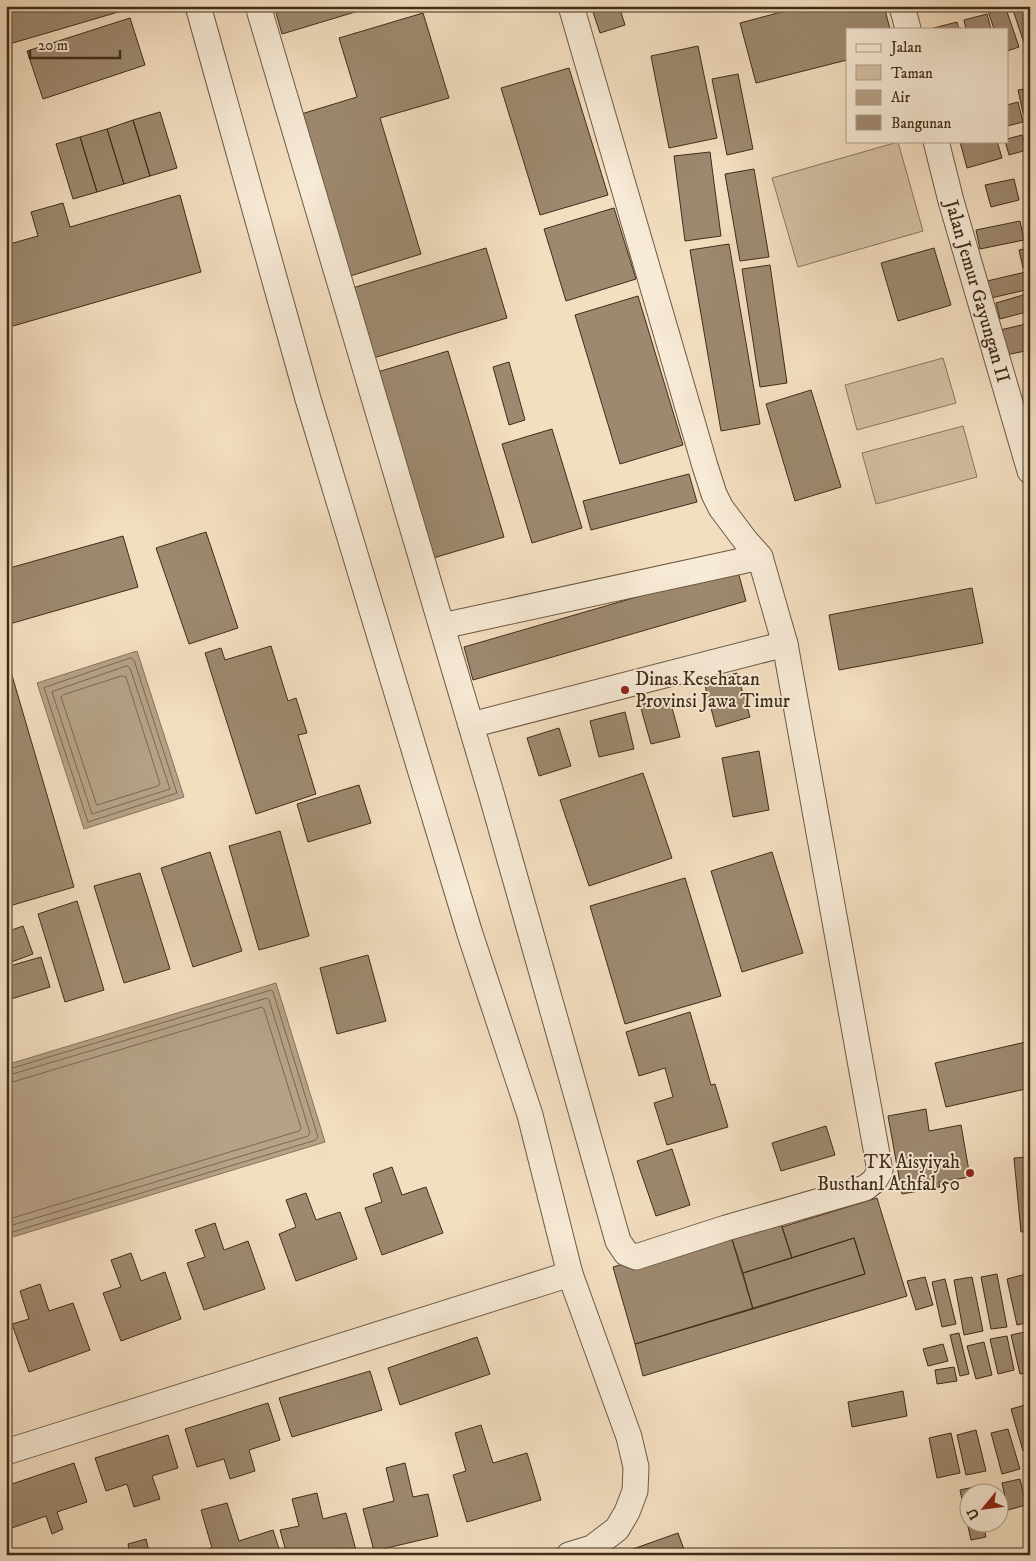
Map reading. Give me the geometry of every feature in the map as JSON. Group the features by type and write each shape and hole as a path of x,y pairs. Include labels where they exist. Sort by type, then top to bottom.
{"street":[{"path":"198,6 310,408 470,934 530,1115 570,1274 629,1437 636,1467 635,1491 627,1512 616,1529 592,1548 569,1555"},
{"path":"258,6 471,725 618,1241 626,1253 636,1257 726,1228 865,1188 874,1181 880,1171 784,644 760,557 740,535 721,508 708,475 571,6"},
{"path":"902,6 908,28"},
{"name":"Jalan Jemur Gayungan II","path":"936,142 950,202 1030,471"},
{"path":"442,626 760,557"},
{"path":"471,725 784,644"},
{"path":"6,1452 570,1274"}],"green space":[{"path":"898,142 923,231 798,267 772,178"},
{"path":"943,358 956,403 857,430 845,385"},
{"path":"963,426 977,477 876,504 862,453"}],"water":[{"path":"137,651 184,797 84,829 37,683"},
{"path":"276,983 325,1142 6,1239 6,1065"}],"building":[{"path":"6,6 131,6 132,8 6,45"},
{"path":"274,6 375,6 282,34"},
{"path":"591,6 619,6 625,25 600,33"},
{"path":"804,6 884,6 890,28 846,28 846,60 756,83 740,23"},
{"path":"914,6 935,6 915,12"},
{"path":"1005,6 1019,47 1008,51 1008,28 994,28 987,8"},
{"path":"1030,6 1030,41 1024,43 1012,7"},
{"path":"423,13 449,98 380,118 421,254 347,277 298,115 357,97 339,38"},
{"path":"987,14 991,28 966,28 964,20"},
{"path":"130,18 145,65 43,99 27,51"},
{"path":"957,22 959,28 934,28"},
{"path":"698,46 717,138 669,148 651,56"},
{"path":"569,68 608,195 540,215 501,88"},
{"path":"738,74 753,149 727,155 712,79"},
{"path":"1030,88 1030,111 1023,113 1018,90"},
{"path":"1018,102 1023,122 1008,126 1008,105"},
{"path":"160,112 177,168 150,176 133,120"},
{"path":"133,120 150,176 124,184 107,129"},
{"path":"107,129 124,184 97,192 80,137"},
{"path":"1022,135 1027,150 1009,155 1005,142 1008,142 1008,139"},
{"path":"80,137 97,192 73,199 56,144"},
{"path":"960,142 997,142 1002,158 967,168"},
{"path":"710,152 721,236 685,241 674,156"},
{"path":"754,169 769,257 740,261 725,174"},
{"path":"1014,179 1019,200 991,207 985,185"},
{"path":"1025,179 1030,179 1030,202 1029,202"},
{"path":"180,195 201,272 6,328 6,245 38,236 31,212 63,203 70,227"},
{"path":"614,208 636,279 566,301 544,229"},
{"path":"1020,221 1024,240 980,249 976,230"},
{"path":"729,244 760,424 721,431 690,250"},
{"path":"486,248 507,318 370,359 349,289"},
{"path":"934,248 951,305 898,321 881,263"},
{"path":"1030,248 1030,266 1023,268 1019,250"},
{"path":"770,265 787,383 760,387 742,269"},
{"path":"1030,271 1030,289 991,298 987,281"},
{"path":"1030,293 1030,311 1000,319 996,303"},
{"path":"638,296 683,445 620,464 575,315"},
{"path":"1030,323 1030,350 1006,355 1000,330"},
{"path":"448,351 504,537 430,559 374,373"},
{"path":"509,362 525,420 509,425 493,367"},
{"path":"811,390 841,487 795,501 766,404"},
{"path":"552,429 582,528 532,543 502,444"},
{"path":"689,474 697,502 591,530 583,501"},
{"path":"206,532 238,628 189,644 156,548"},
{"path":"123,536 138,587 6,625 6,569"},
{"path":"737,568 746,601 473,680 464,647"},
{"path":"972,588 983,643 839,670 829,615"},
{"path":"271,646 288,701 296,698 307,733 298,735 316,794 256,814 205,653 221,648 225,660"},
{"path":"6,655 74,887 6,907"},
{"path":"737,673 750,717 716,727 704,682"},
{"path":"669,697 680,737 651,744 640,705"},
{"path":"625,712 634,749 599,757 590,721"},
{"path":"559,728 571,766 539,776 527,738"},
{"path":"759,751 769,810 733,817 722,758"},
{"path":"643,773 672,858 589,886 560,800"},
{"path":"359,785 371,823 308,842 297,804"},
{"path":"280,831 309,936 259,950 229,846"},
{"path":"210,852 242,951 193,967 161,868"},
{"path":"772,852 803,953 742,972 711,871"},
{"path":"140,873 170,969 124,983 94,886"},
{"path":"685,878 721,996 625,1024 590,906"},
{"path":"77,901 104,990 65,1002 38,914"},
{"path":"23,926 33,954 6,964 6,932"},
{"path":"368,955 386,1021 337,1034 320,968"},
{"path":"41,957 50,987 11,999 6,985 6,967"},
{"path":"6,999 12,1016 6,1018"},
{"path":"690,1012 711,1085 715,1084 728,1127 667,1145 654,1103 673,1097 665,1068 639,1076 626,1032"},
{"path":"1030,1041 1030,1088 946,1107 935,1063"},
{"path":"926,1109 929,1131 961,1125 970,1177 939,1182 940,1187 902,1194 888,1116"},
{"path":"826,1126 835,1155 781,1171 772,1143"},
{"path":"672,1149 690,1205 656,1216 637,1161"},
{"path":"1030,1157 1030,1231 1021,1232 1014,1158"},
{"path":"392,1167 402,1195 426,1187 443,1233 382,1255 365,1208 382,1202 373,1174"},
{"path":"306,1193 316,1220 340,1212 357,1259 296,1281 279,1234 296,1227 286,1200"},
{"path":"877,1198 907,1296 643,1376 635,1344 865,1274 854,1238 792,1258 782,1227"},
{"path":"779,1217 792,1258 743,1273 730,1233"},
{"path":"215,1223 224,1250 248,1241 265,1289 204,1310 187,1263 205,1257 195,1230"},
{"path":"730,1233 753,1309 635,1344 613,1267"},
{"path":"854,1238 865,1274 753,1309 743,1273"},
{"path":"131,1253 141,1281 165,1272 181,1319 121,1341 103,1293 121,1287 111,1260"},
{"path":"1030,1273 1030,1322 1017,1325 1007,1279"},
{"path":"997,1274 1007,1327 991,1329 981,1277"},
{"path":"925,1277 933,1305 916,1310 907,1281"},
{"path":"972,1277 983,1331 964,1335 954,1280"},
{"path":"945,1279 956,1324 942,1327 932,1282"},
{"path":"40,1284 49,1311 73,1303 90,1350 29,1372 12,1324 29,1319 20,1291"},
{"path":"1025,1332 1030,1351 1030,1372 1020,1374 1011,1335"},
{"path":"959,1333 969,1374 960,1376 950,1335"},
{"path":"1007,1336 1014,1370 998,1374 990,1339"},
{"path":"477,1337 490,1374 400,1405 388,1368"},
{"path":"984,1342 992,1375 976,1379 967,1346"},
{"path":"943,1344 948,1361 928,1366 923,1349"},
{"path":"954,1367 957,1381 937,1384 935,1370"},
{"path":"370,1371 382,1410 292,1437 279,1398"},
{"path":"903,1391 907,1416 852,1427 848,1402"},
{"path":"268,1403 280,1440 249,1450 255,1471 230,1479 224,1459 197,1467 185,1429"},
{"path":"1029,1404 1030,1449 1023,1451 1011,1409"},
{"path":"481,1425 493,1463 527,1453 541,1500 467,1522 453,1475 466,1471 455,1433"},
{"path":"1008,1429 1020,1469 1002,1474 991,1433"},
{"path":"976,1430 986,1471 966,1475 957,1435"},
{"path":"951,1433 960,1473 937,1478 929,1438"},
{"path":"168,1435 178,1468 152,1476 160,1499 134,1507 127,1484 106,1491 95,1458"},
{"path":"74,1463 87,1502 57,1512 63,1529 52,1534 46,1516 6,1530 6,1486"},
{"path":"405,1463 413,1497 428,1494 438,1536 374,1551 363,1509 394,1501 386,1468"},
{"path":"1020,1479 1026,1505 1008,1510 1008,1484 1002,1483"},
{"path":"317,1493 323,1519 346,1513 357,1554 287,1555 280,1530 299,1526 292,1499"},
{"path":"227,1503 239,1541 273,1530 281,1555 200,1555 199,1552 212,1548 201,1510"},
{"path":"678,1533 686,1555 616,1555"},
{"path":"970,1534 985,1534 986,1537 971,1540"},
{"path":"146,1539 150,1555 130,1555 128,1544"}],"place":[{"name":"Dinas Kesehatan Provinsi Jawa Timur","path":"625,690"},
{"name":"TK Aisyiyah Busthanl Athfal 50","path":"970,1173"}]}
